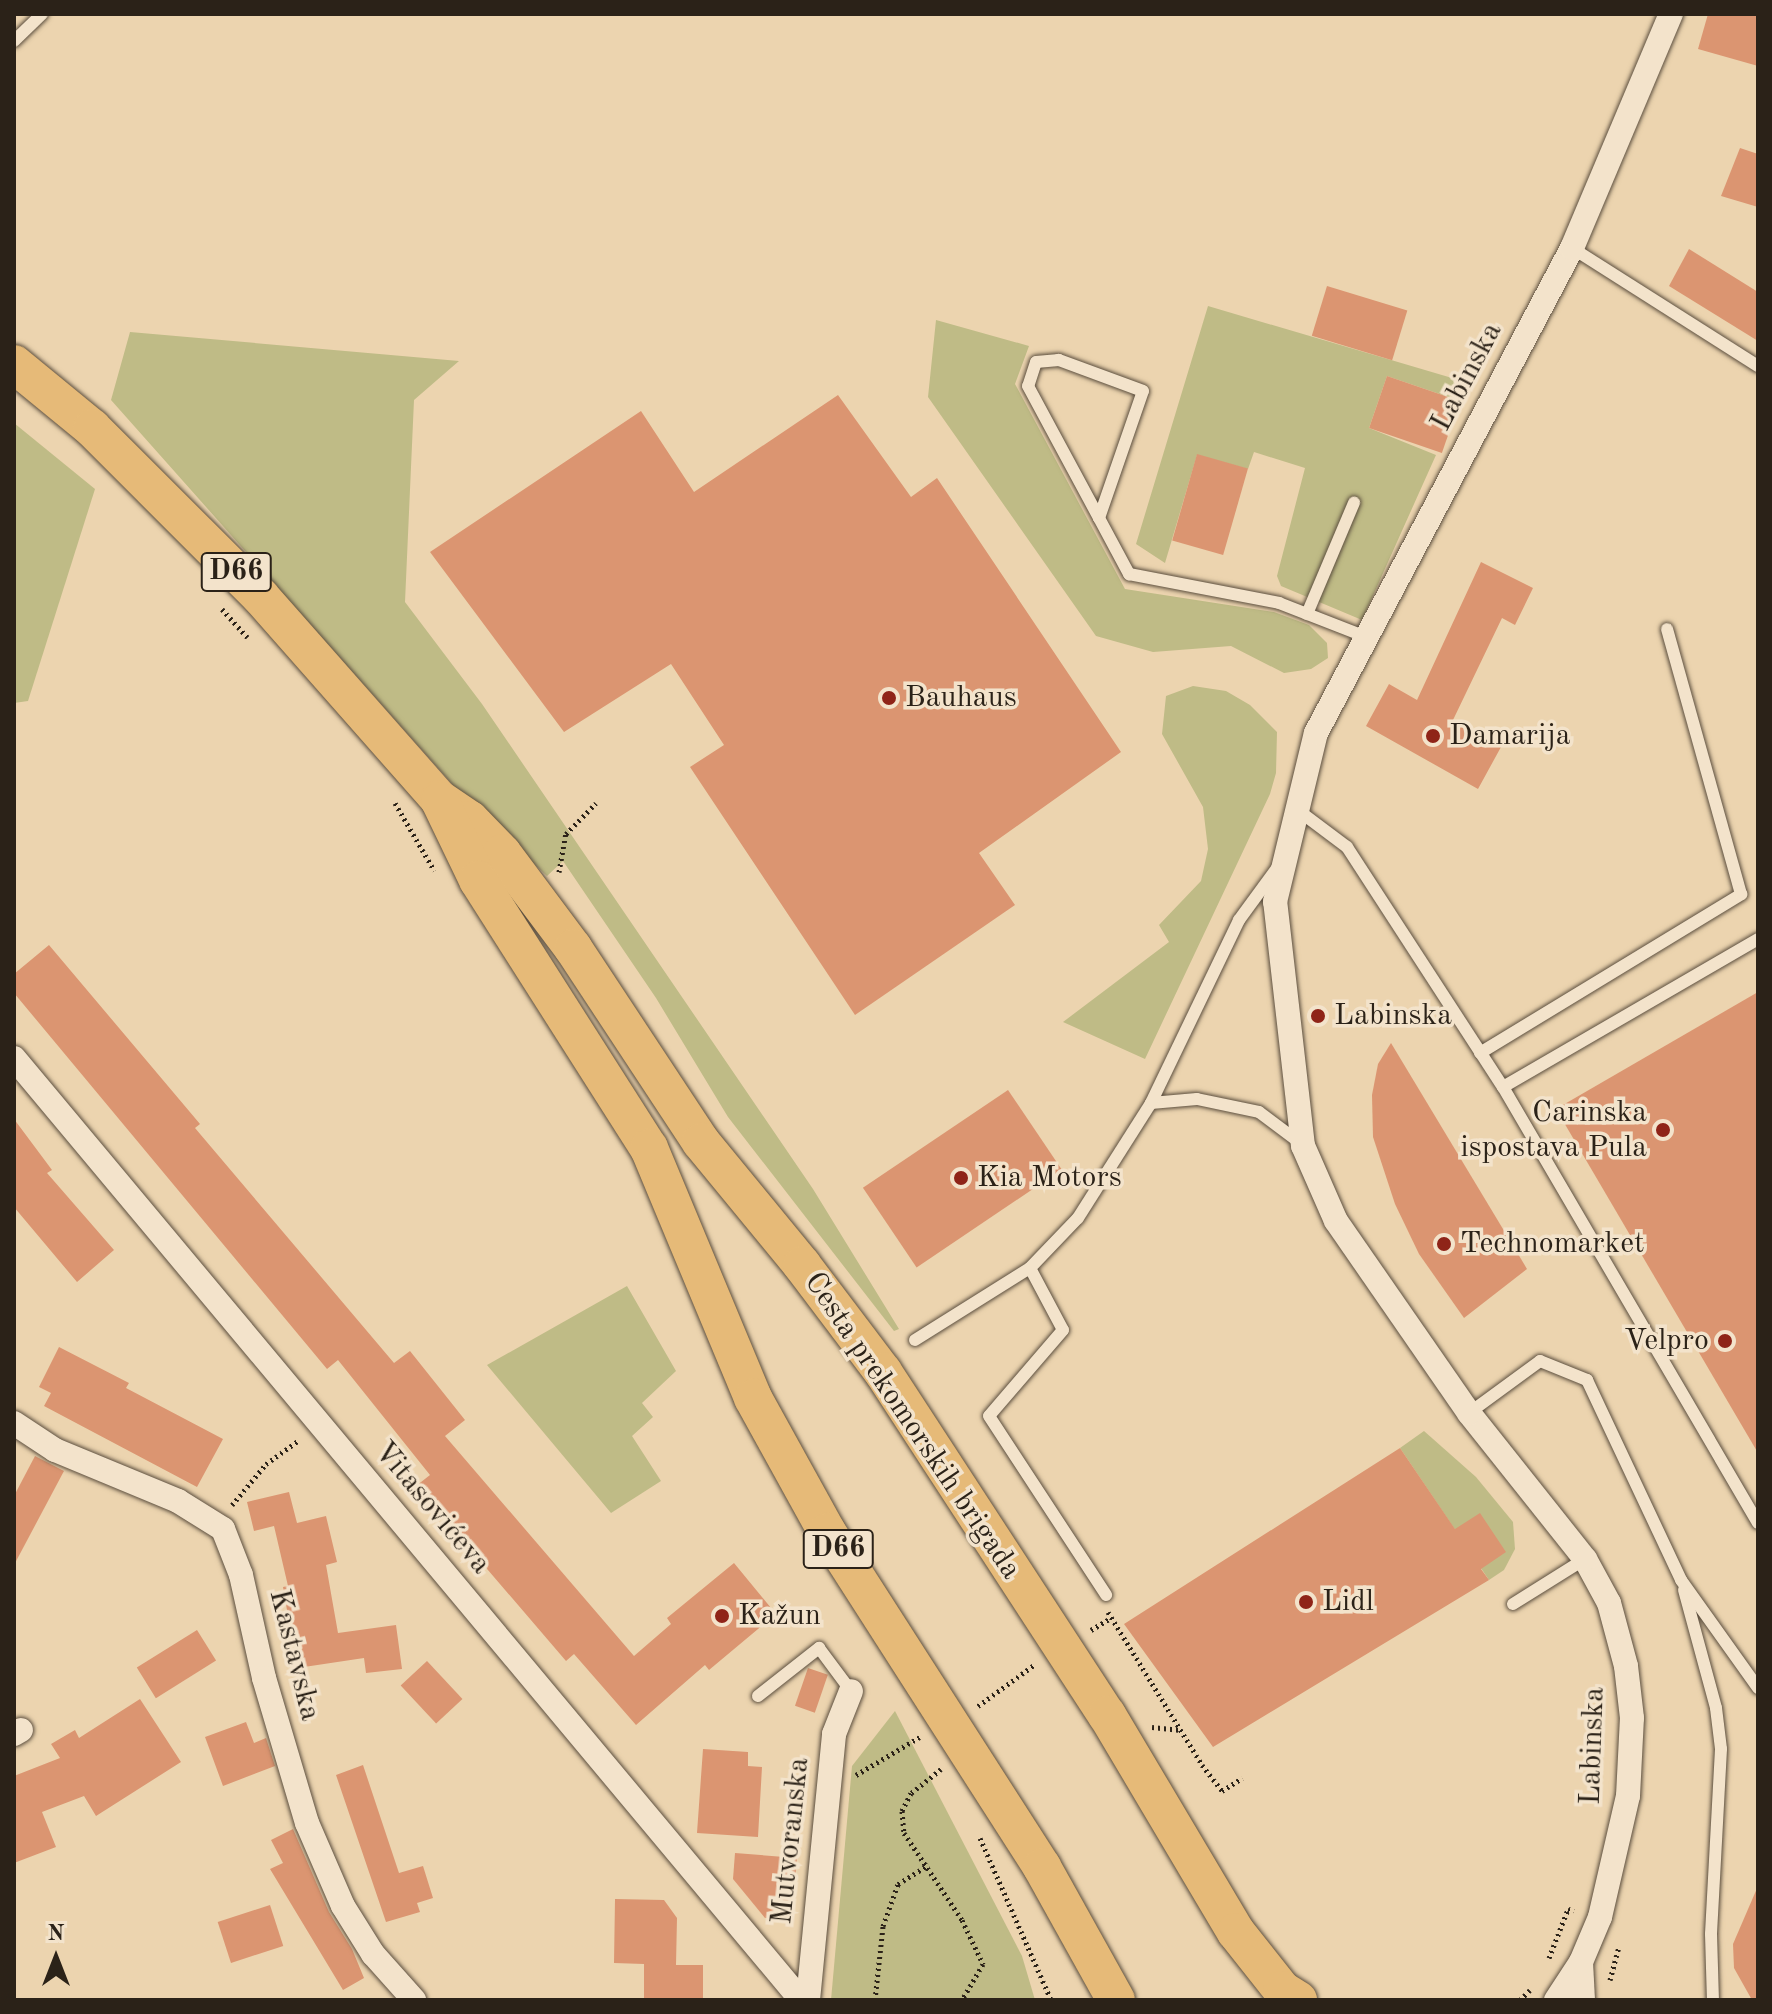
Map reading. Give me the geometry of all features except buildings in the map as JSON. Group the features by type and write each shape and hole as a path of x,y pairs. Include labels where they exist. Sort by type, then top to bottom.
{"main road":[{"name":"Cesta prekomorskih brigada","path":"14,364 92,428 260,596 439,799 470,820 502,853 573,948 701,1142 802,1265 883,1372 1070,1641 1107,1715 1236,1932 1282,1990 1298,2000"},
{"name":"Cesta prekomorskih brigada","path":"439,799 453,835 478,880 649,1148 753,1398 827,1532 933,1741 1042,1867 1074,1925"},
{"path":"1074,1925 1074,1966 1087,2000"},
{"name":"D66","path":"1074,1925 1116,2000"}],"street":[{"name":"Labinska","path":"1556,2000 1581,1962 1600,1917 1628,1796 1632,1718 1626,1666 1609,1603 1585,1559 1469,1413 1336,1221 1303,1146 1275,902 1316,733 1572,248 1671,14"},
{"name":"Vitasovićeva","path":"14,1058 801,2000"},
{"name":"Kastavska","path":"14,1423 55,1450 178,1501 223,1529 241,1575 264,1678 307,1823 343,1906 373,1954 414,2000"},
{"name":"Mutvoranska","path":"808,2000 834,1734 851,1691"},
{"name":"Labinska","path":"1581,1962 1583,2000"}],"lane":[{"path":"14,41 42,14"},
{"path":"1572,248 1758,366"},
{"path":"1099,518 1143,391 1059,360 1036,362 1028,386 1129,574 1279,603 1366,637"},
{"path":"1307,614 1354,503"},
{"path":"1480,1053 1741,894 1667,629"},
{"path":"1299,811 1347,847 1503,1087 1758,1523"},
{"path":"915,1340 1030,1268 1078,1218 1151,1103 1239,920 1286,857"},
{"path":"1503,1087 1758,939"},
{"path":"1151,1103 1197,1099 1259,1112 1303,1146"},
{"path":"1030,1268 1063,1330 989,1416 1106,1595"},
{"path":"1469,1413 1540,1361 1587,1380 1681,1580 1716,1708 1721,1749 1711,1934 1713,2000"},
{"path":"1513,1604 1585,1559"},
{"path":"1681,1580 1758,1688"},
{"path":"758,1696 819,1648 851,1691"}],"path":[{"path":"211,598 252,642"},
{"path":"557,870 566,834 596,803"},
{"path":"215,1524 266,1464 320,1424"},
{"path":"1106,1595 1109,1619 1222,1791 1242,1778"},
{"path":"827,1794 933,1741 1070,1641 1109,1619"},
{"path":"1139,1726 1181,1730"},
{"path":"933,1741 948,1781"},
{"path":"941,1768 911,1793 902,1811 904,1833 962,1920 983,1964 962,2000"},
{"path":"977,1832 1017,1915 1051,2000"},
{"path":"875,2000 883,1926 898,1884 928,1865"},
{"path":"1547,1963 1568,1909"},
{"path":"1609,1982 1622,1938"},
{"path":"1520,2000 1532,1987"}],"shaded area":[{"path":"1208,306 1469,383 1460,401 1387,376 1369,428 1436,455 1362,620 1281,586 1277,576 1305,468 1254,452 1248,469 1197,455 1165,563 1136,544"},
{"path":"936,320 1029,346 1015,384 1125,589 1274,612 1309,625 1327,643 1328,658 1311,669 1284,673 1231,646 1153,652 1096,636 928,397"},
{"path":"130,332 459,361 414,400 405,602 482,704 813,1189 899,1329 894,1331 728,1117 656,998 563,861 547,876 470,804 111,400"},
{"path":"14,423 95,489 28,701 14,703"},
{"path":"1193,686 1226,691 1250,705 1277,732 1276,773 1270,794 1145,1059 1063,1022 1169,942 1159,925 1201,881 1208,849 1203,807 1162,734 1166,696"},
{"path":"627,1286 676,1371 642,1403 653,1417 632,1436 661,1481 611,1513 487,1365"},
{"path":"1424,1431 1476,1477 1513,1522 1515,1549 1504,1570 1489,1580 1400,1448"},
{"path":"895,1711 1022,1956 1035,2000 831,2000 852,1766"}],"place":[{"name":"Bauhaus","path":"889,698"},
{"name":"Damarija","path":"1433,736"},
{"name":"Labinska","path":"1318,1016"},
{"name":"Carinska ispostava Pula","path":"1663,1130"},
{"name":"Kia Motors","path":"961,1178"},
{"name":"Technomarket","path":"1444,1244"},
{"name":"Velpro","path":"1725,1341"},
{"name":"Lidl","path":"1306,1602"},
{"name":"Kažun","path":"722,1616"}]}
